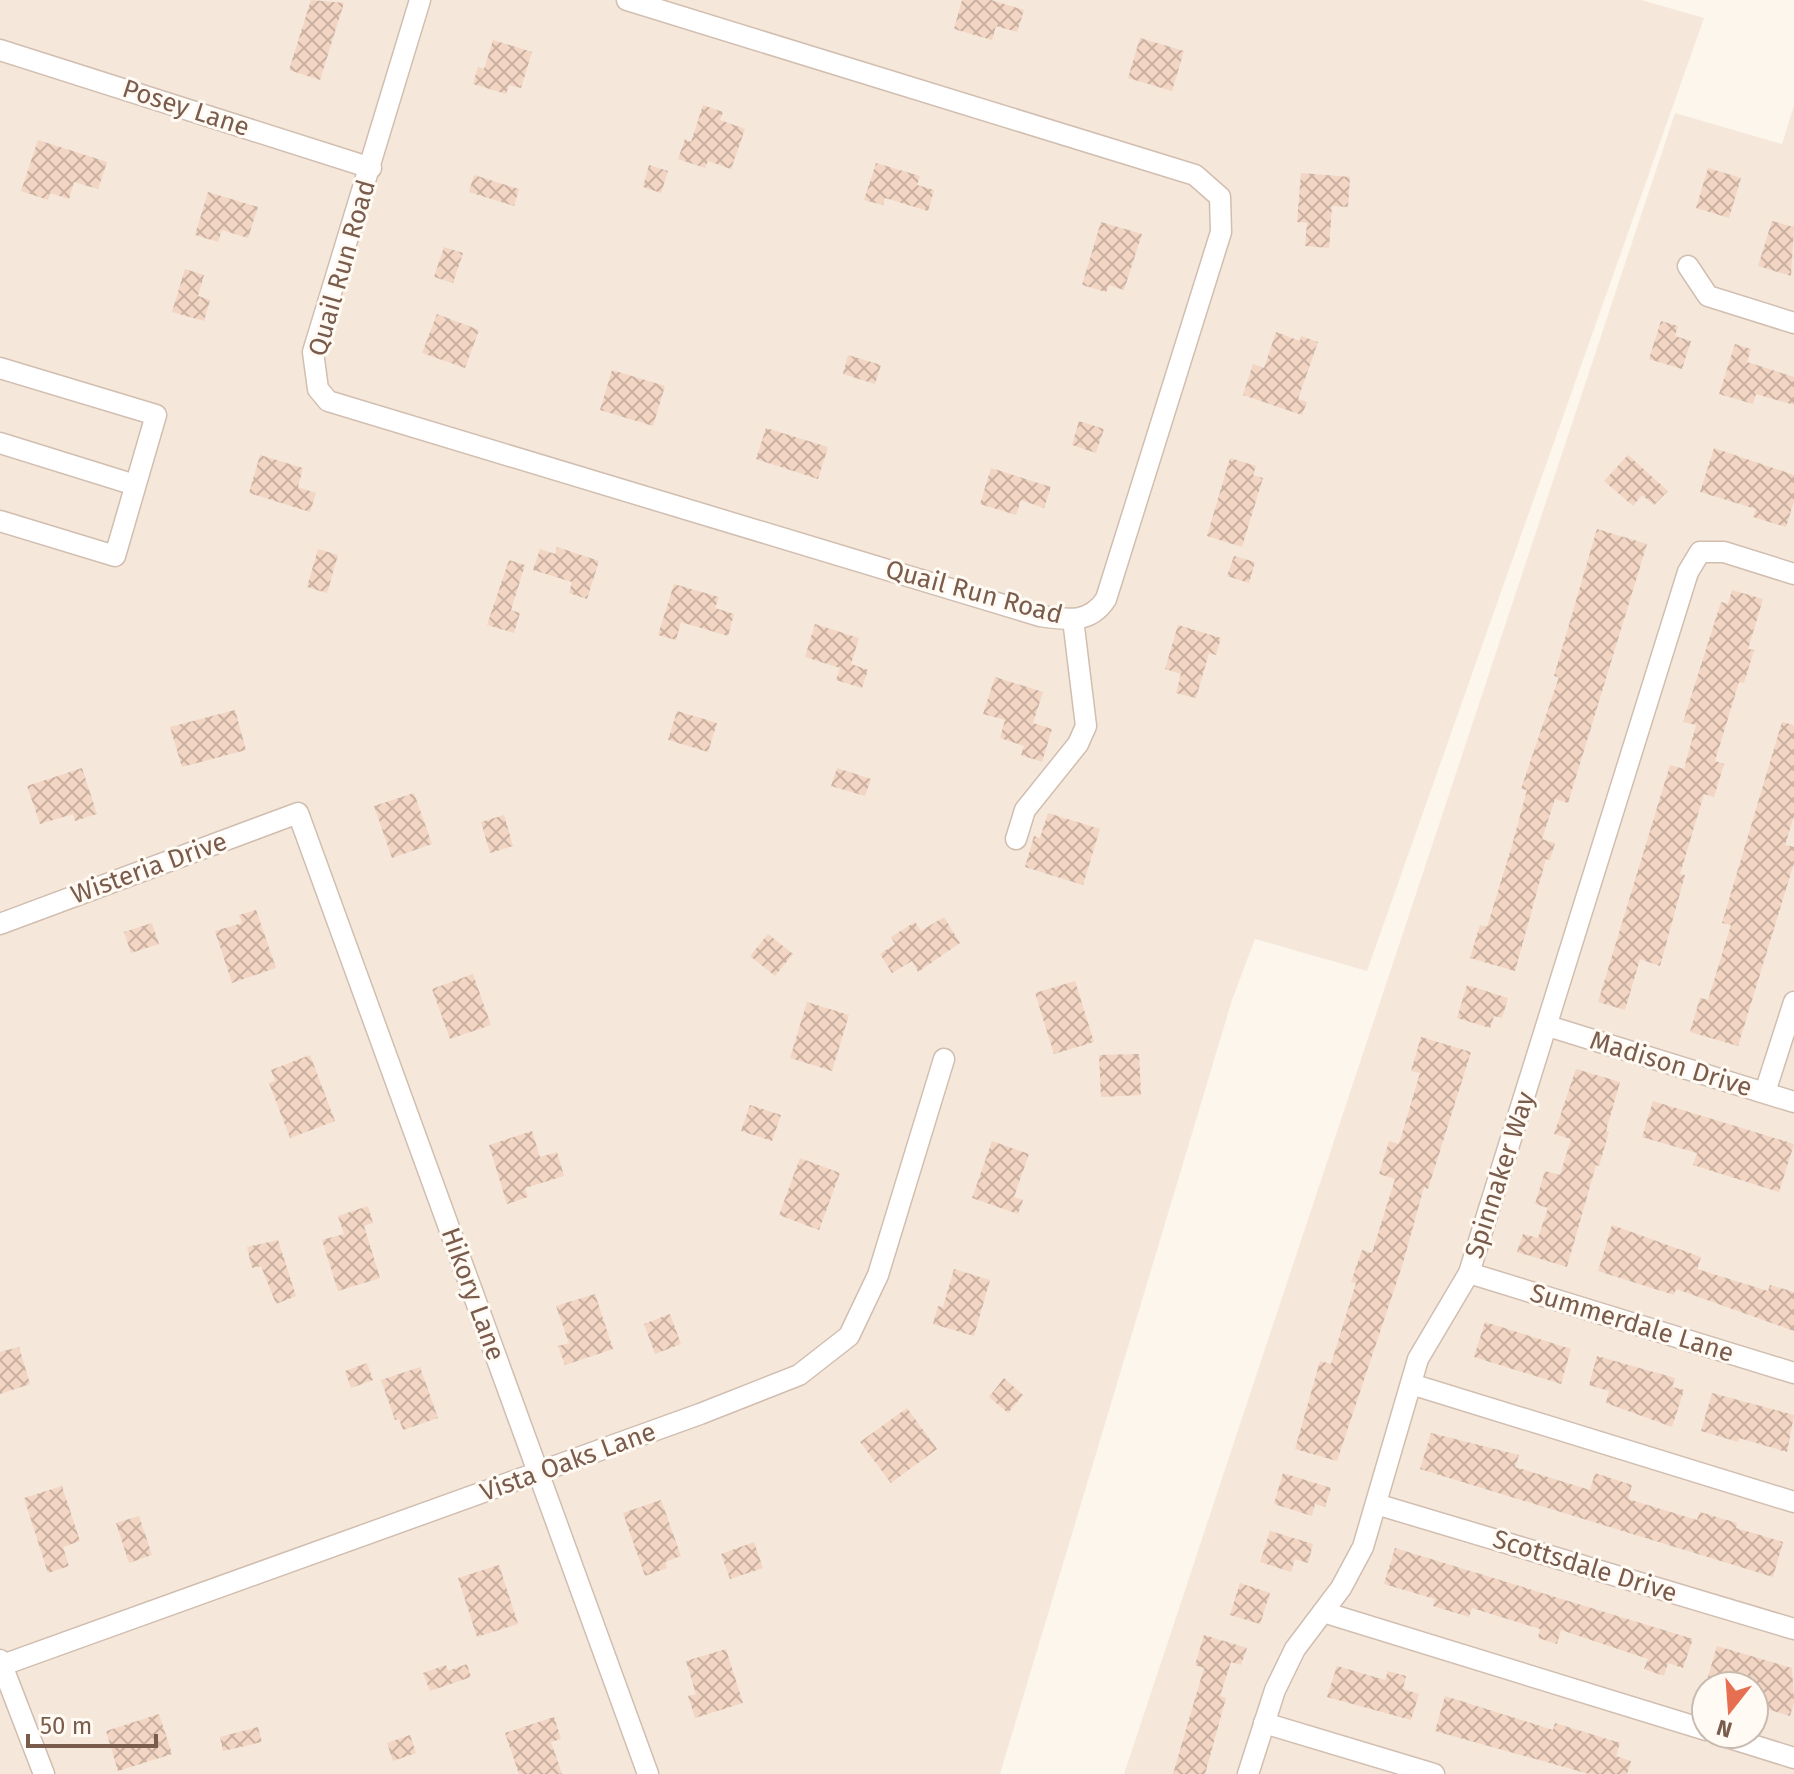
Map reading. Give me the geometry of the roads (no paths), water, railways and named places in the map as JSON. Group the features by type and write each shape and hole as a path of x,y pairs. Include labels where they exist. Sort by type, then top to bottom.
{"street":[{"name":"Quail Run Road","path":"420,0 313,352 318,389 328,401 1040,616 1086,619 1099,610 1106,599 1221,232 1220,197 1195,175 627,0"},
{"name":"Posey Lane","path":"0,50 371,168"},
{"path":"1688,266 1708,296 1794,323"},
{"path":"0,368 156,415 115,556 0,521"},
{"path":"0,443 135,485"},
{"name":"Spinnaker Way","path":"1248,1774 1264,1723 1295,1649 1341,1588 1363,1547 1418,1359 1469,1273 1688,572 1700,552 1724,552 1794,574"},
{"path":"1016,839 1025,810 1078,744 1086,726 1073,619"},
{"name":"Wisteria Drive","path":"0,924 298,813"},
{"name":"Hikory Lane","path":"298,813 648,1774"},
{"path":"1765,1092 1794,1002"},
{"name":"Madison Drive","path":"1548,1026 1794,1102"},
{"name":"Vista Oaks Lane","path":"1,1664 538,1473 799,1375 849,1336 878,1275 944,1059"},
{"name":"Summerdale Lane","path":"1469,1273 1794,1373"},
{"path":"1411,1384 1794,1502"},
{"name":"Scottsdale Drive","path":"1376,1504 1794,1629"},
{"path":"1323,1612 1690,1725"},
{"path":"1,1664 44,1774"},
{"path":"1264,1723 1434,1774"},
{"path":"1768,1750 1794,1758"}]}
